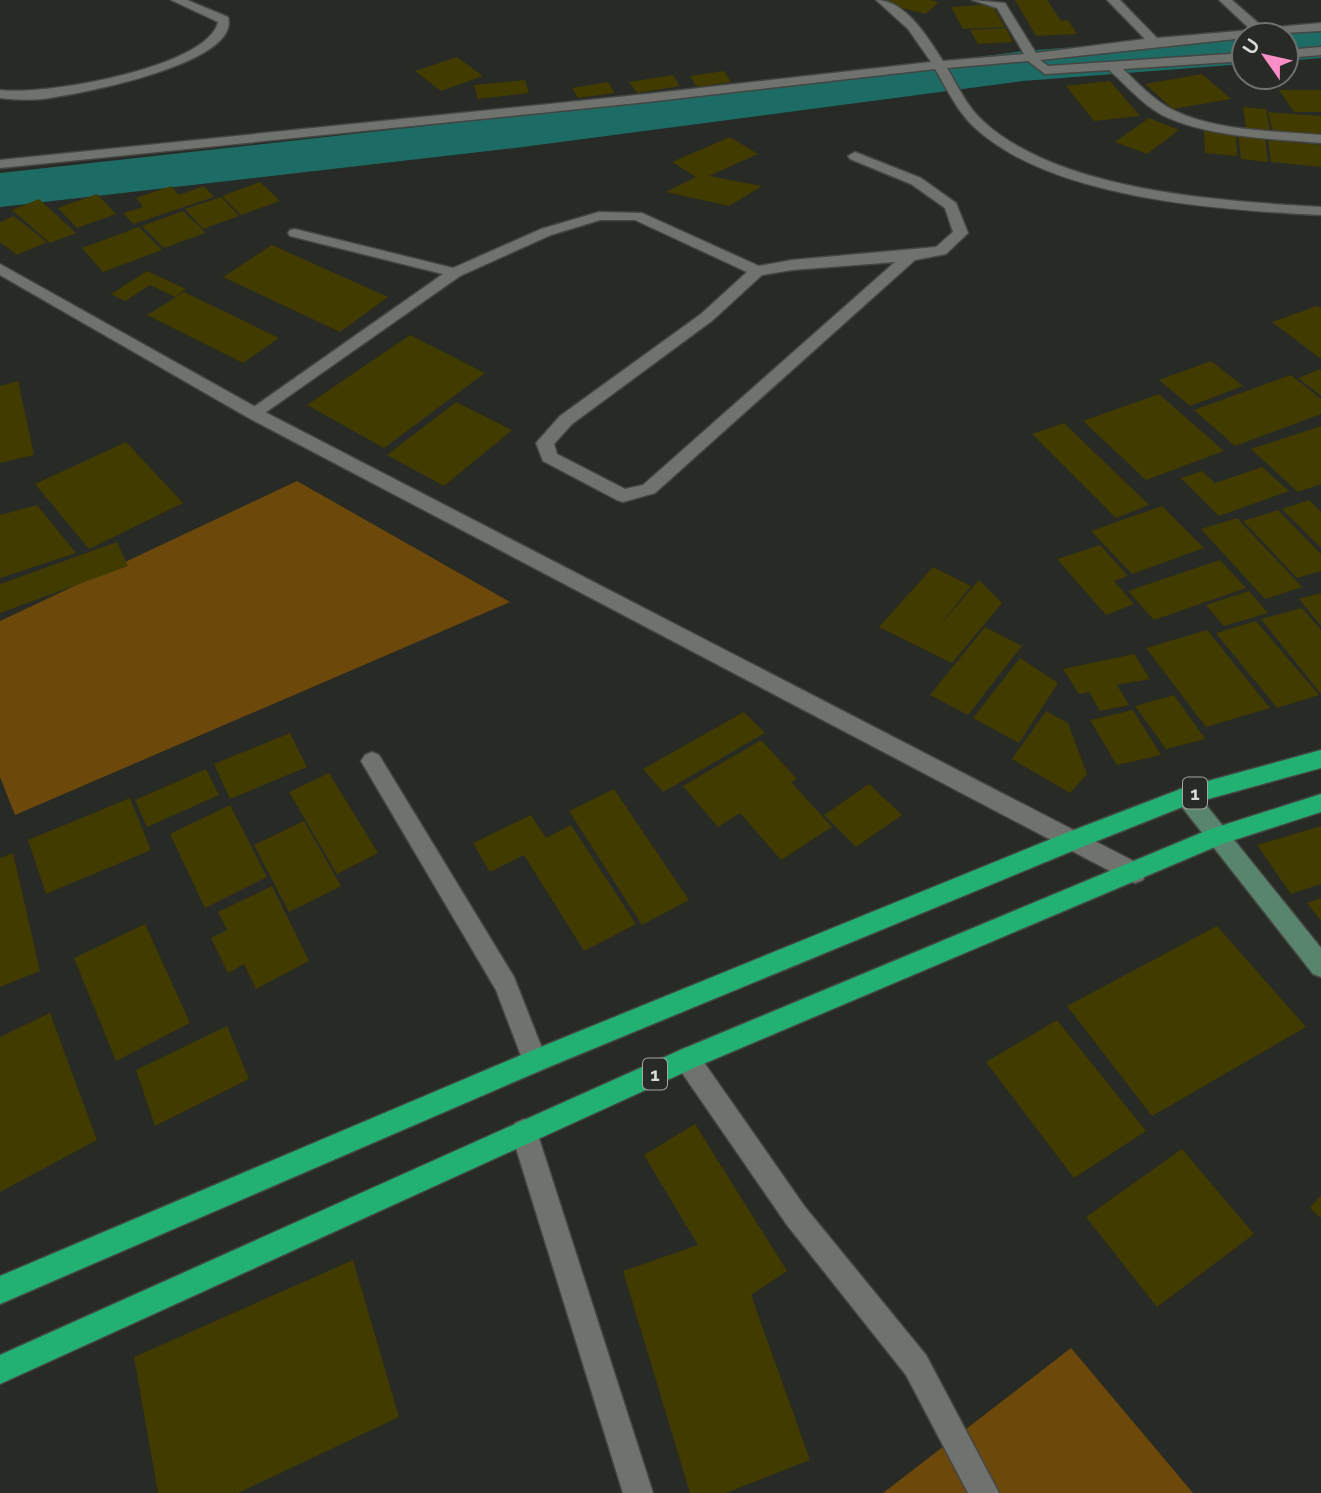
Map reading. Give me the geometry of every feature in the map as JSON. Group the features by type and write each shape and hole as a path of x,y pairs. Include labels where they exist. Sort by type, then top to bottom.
{"highway":[{"name":"1","path":"0,1290 535,1060 1073,840 1186,796 1321,759"},
{"name":"1","path":"0,1370 687,1059 1216,837 1321,803"}],"street":[{"path":"0,94 8,97 44,95 120,79 195,54 213,43 222,31 224,20 177,0"},
{"path":"882,0 905,19 947,66 956,91 974,120 1003,143 1044,163 1103,183 1151,193 1261,209 1321,211"},
{"path":"978,0 1000,6 1033,61 1050,71 1117,70 1230,58"},
{"path":"1113,0 1154,42"},
{"path":"1225,0 1249,21"},
{"path":"1300,29 1321,27"},
{"path":"0,164 947,66 1033,61 1154,42 1230,36"},
{"path":"1300,53 1321,51"},
{"path":"1117,70 1135,89 1168,112 1184,118 1279,135 1321,139"},
{"path":"855,156 916,181 951,206 961,233 941,251 792,265 757,271 706,317 566,420 545,443 549,457 623,496 649,489 910,256"},
{"path":"253,413 456,273 546,232 599,216 637,216 757,271"},
{"path":"295,233 456,273"},
{"path":"0,269 253,413 1135,873"},
{"path":"372,761 506,985 535,1060"},
{"path":"1186,796 1321,966"},
{"path":"687,1059 796,1216 916,1365 984,1493"},
{"path":"524,1132 638,1493"}],"shaded area":[{"path":"297,481 510,602 15,815 0,777 0,621"},
{"path":"1071,1348 1193,1493 883,1493"}],"building":[{"path":"886,0 939,2 925,14 883,3"},
{"path":"1015,0 1047,0 1061,21 1068,20 1077,34 1036,36"},
{"path":"992,4 1005,27 963,29 951,7"},
{"path":"1006,28 1013,42 978,44 970,30"},
{"path":"457,57 483,76 441,91 415,71"},
{"path":"724,71 731,82 697,87 690,76"},
{"path":"1202,74 1231,99 1173,109 1145,84"},
{"path":"673,75 680,86 637,93 629,82"},
{"path":"525,80 529,93 478,99 474,85"},
{"path":"1110,81 1140,116 1094,121 1066,86"},
{"path":"608,82 615,93 578,98 572,88"},
{"path":"1321,90 1321,112 1294,112 1280,91"},
{"path":"1243,107 1266,109 1270,130 1246,128"},
{"path":"1268,112 1321,116 1321,136 1273,132"},
{"path":"1149,118 1179,130 1147,154 1115,142"},
{"path":"1204,130 1236,134 1237,156 1205,153"},
{"path":"1238,135 1265,138 1268,162 1241,159"},
{"path":"730,137 758,154 709,176 762,186 729,206 666,192 696,177 672,162"},
{"path":"1268,140 1321,145 1321,167 1271,162"},
{"path":"260,182 280,201 241,215 222,196"},
{"path":"171,186 179,195 204,186 214,197 133,224 123,213 143,207 136,198"},
{"path":"97,194 116,214 77,228 58,208"},
{"path":"221,197 239,216 203,229 185,209"},
{"path":"39,199 76,233 50,243 12,210"},
{"path":"183,211 206,233 164,248 142,226"},
{"path":"14,216 47,242 17,255 0,242 0,222"},
{"path":"139,227 162,250 103,272 82,248"},
{"path":"272,245 388,297 340,332 223,277"},
{"path":"147,271 186,289 175,297 150,285 125,301 111,294"},
{"path":"184,292 279,338 243,363 147,315"},
{"path":"1317,306 1321,308 1321,359 1272,322"},
{"path":"410,335 485,373 384,448 307,405"},
{"path":"1211,361 1243,386 1190,406 1159,380"},
{"path":"1321,369 1321,396 1298,378"},
{"path":"1291,375 1321,399 1321,414 1235,446 1194,410"},
{"path":"18,381 34,455 0,463 0,386"},
{"path":"1159,394 1224,451 1146,480 1083,421"},
{"path":"456,402 512,430 444,486 387,455"},
{"path":"1064,423 1149,505 1116,518 1032,434"},
{"path":"1321,426 1321,484 1298,492 1251,449"},
{"path":"126,442 183,503 89,549 35,484"},
{"path":"1262,467 1289,491 1219,516 1181,478 1202,471 1215,483"},
{"path":"1309,500 1321,512 1321,548 1282,509"},
{"path":"37,505 76,553 0,578 0,515"},
{"path":"1162,506 1204,548 1132,574 1091,531"},
{"path":"1278,510 1321,554 1321,571 1297,578 1243,521"},
{"path":"1237,518 1302,587 1265,599 1201,529"},
{"path":"117,542 128,566 0,613 0,584"},
{"path":"1100,545 1128,576 1114,581 1134,604 1106,615 1057,559"},
{"path":"1220,560 1246,588 1154,620 1128,591"},
{"path":"933,567 971,586 937,629 979,580 1002,603 952,663 879,627"},
{"path":"1249,591 1268,613 1224,626 1206,605"},
{"path":"1321,593 1321,626 1299,599"},
{"path":"1302,608 1321,630 1321,694 1261,619"},
{"path":"1256,621 1319,695 1277,708 1216,633"},
{"path":"985,627 1022,646 968,715 930,695"},
{"path":"1207,630 1270,708 1206,727 1146,648"},
{"path":"1134,654 1150,679 1117,685 1129,705 1100,711 1089,692 1079,694 1063,669"},
{"path":"1020,658 1058,683 1019,743 973,718"},
{"path":"1174,695 1205,739 1166,749 1135,706"},
{"path":"1133,710 1161,755 1117,765 1090,720"},
{"path":"1046,711 1068,723 1087,774 1070,793 1012,759"},
{"path":"744,712 765,733 663,792 643,769"},
{"path":"290,733 307,767 230,799 214,764"},
{"path":"761,740 797,779 791,782 832,827 781,860 740,813 718,827 683,786"},
{"path":"206,769 219,795 147,827 135,800"},
{"path":"329,773 378,853 337,874 289,792"},
{"path":"869,784 902,815 856,847 824,815"},
{"path":"614,789 689,900 642,925 569,811"},
{"path":"130,798 151,850 46,894 28,840"},
{"path":"230,805 267,877 205,908 170,834"},
{"path":"531,815 546,838 571,825 636,924 584,951 524,855 490,872 473,843"},
{"path":"304,821 341,886 289,912 254,845"},
{"path":"1321,826 1321,884 1291,894 1257,845"},
{"path":"13,853 40,971 0,987 0,858"},
{"path":"272,886 309,961 256,989 244,964 228,973 211,938 227,930 218,912"},
{"path":"1321,898 1321,921 1307,903"},
{"path":"145,924 190,1023 116,1061 74,958"},
{"path":"1217,926 1306,1027 1152,1116 1067,1006"},
{"path":"50,1013 97,1140 0,1192 0,1037"},
{"path":"1057,1020 1146,1131 1074,1178 986,1062"},
{"path":"227,1026 249,1079 155,1126 136,1070"},
{"path":"695,1124 787,1271 751,1295 810,1460 726,1493 690,1493 623,1271 698,1245 644,1155"},
{"path":"1182,1149 1254,1234 1157,1307 1086,1217"},
{"path":"1321,1195 1321,1218 1310,1208"},
{"path":"353,1260 399,1417 238,1493 158,1493 134,1357"}],"waterway":[{"path":"1300,45 1321,43"},
{"path":"0,190 515,132 1023,66 1230,50"}]}
